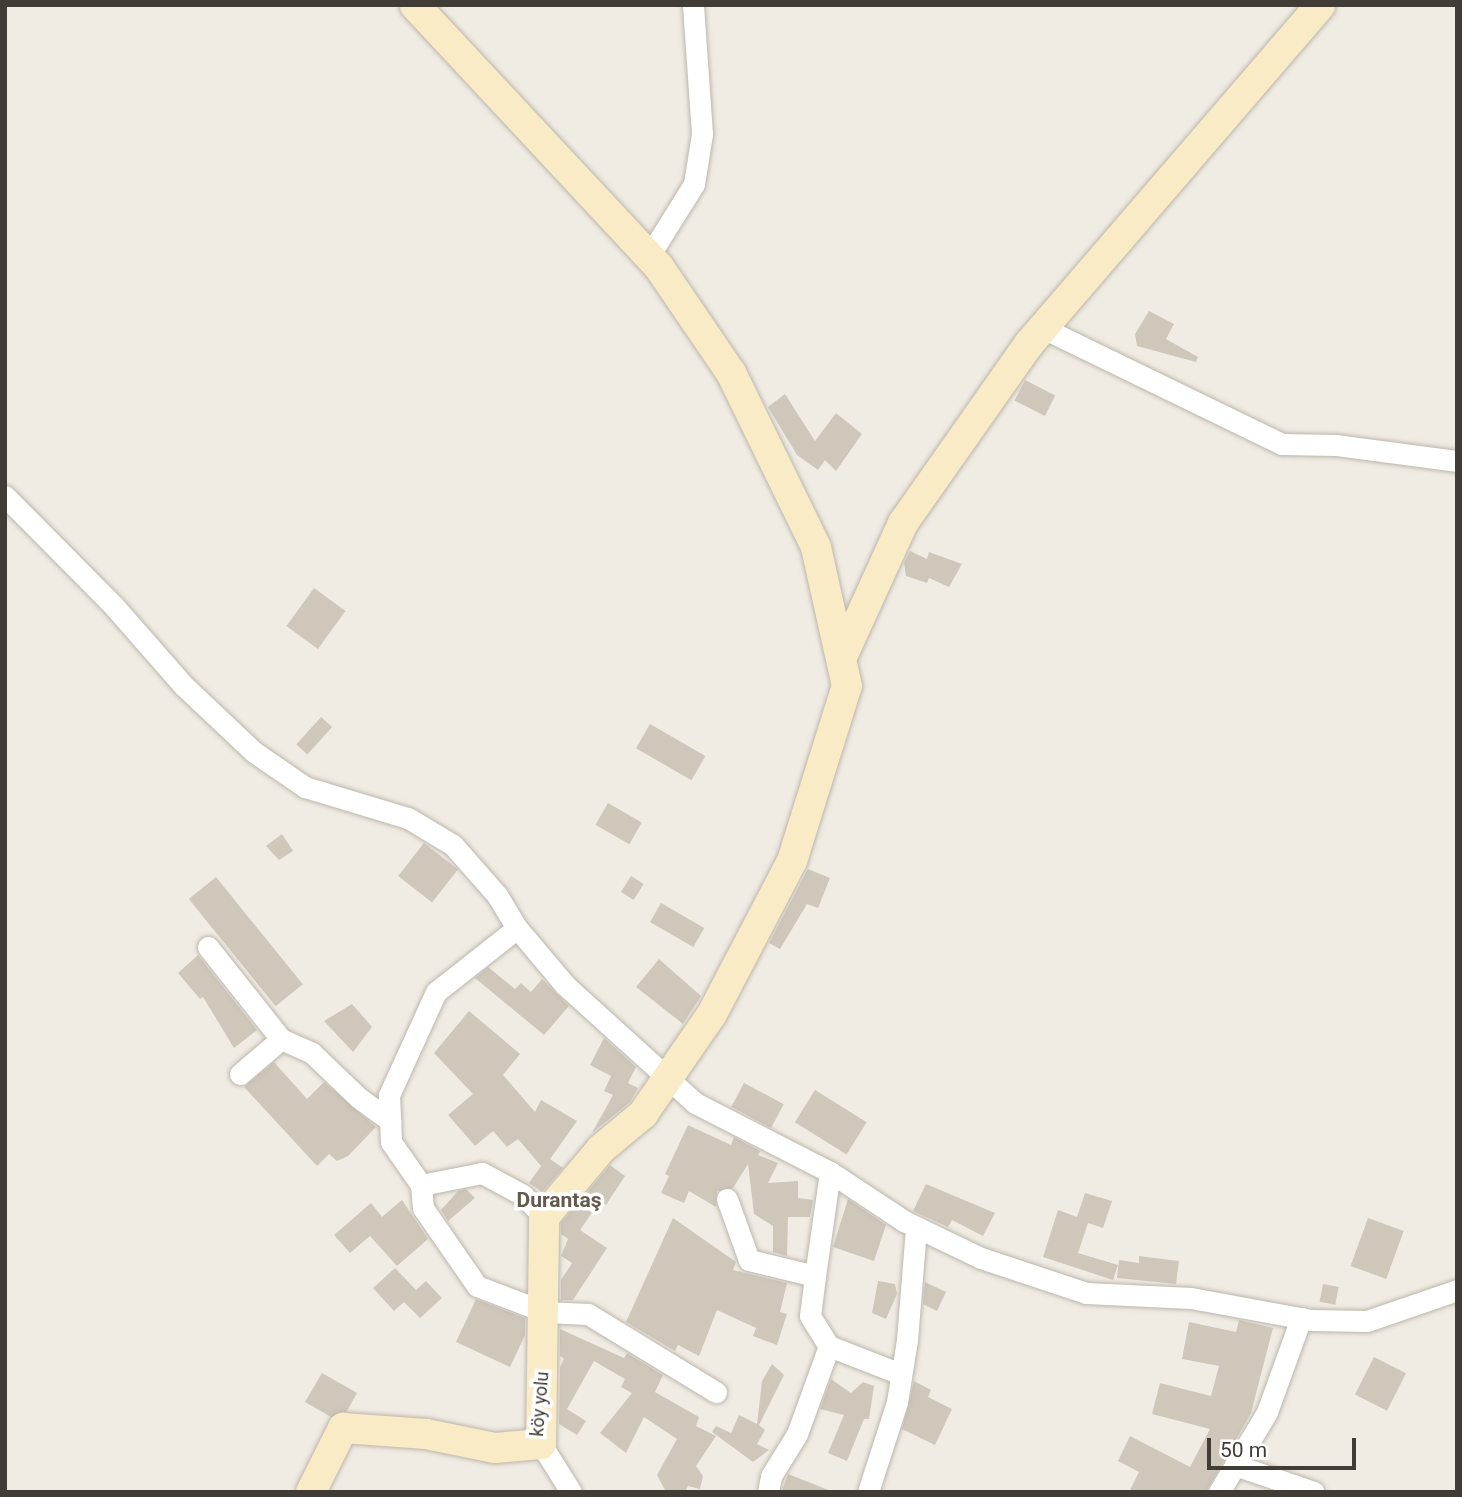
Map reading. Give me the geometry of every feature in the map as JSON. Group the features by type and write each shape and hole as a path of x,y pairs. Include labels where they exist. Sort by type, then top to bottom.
{"street":[{"path":"415,5 649,256 731,373 816,547 847,686 792,861 712,1014 643,1114 601,1149 544,1217 523,1195 482,1173 421,1185"},
{"path":"649,256 694,184 702,134 693,5"},
{"path":"842,657 904,523 1043,328 1321,5"},
{"path":"1043,328 1282,444 1336,445 1457,461"},
{"path":"5,496 113,604 184,686 254,752 305,787 408,818 453,845 497,895 517,928 565,985 670,1076 695,1103 747,1133 830,1172 916,1227 981,1258 1086,1293 1191,1298 1301,1318 1367,1321 1457,1290"},
{"path":"517,928 436,992 389,1094 391,1142 421,1185 423,1208 477,1286 545,1312 588,1314 716,1392"},
{"path":"208,947 281,1039 313,1053 359,1098 391,1121"},
{"path":"240,1074 281,1039"},
{"path":"830,1172 810,1316 829,1346 901,1374"},
{"path":"727,1199 749,1260 815,1276"},
{"name":"köy yolu","path":"311,1492 343,1428 426,1434 495,1448 541,1444 545,1312 544,1217"},
{"path":"868,1492 901,1374 916,1227"},
{"path":"1219,1492 1267,1412 1301,1318"},
{"path":"768,1492 771,1476 797,1434 829,1346"},
{"path":"541,1444 571,1492"},
{"path":"1235,1465 1314,1492"}],"building":[{"path":"1149,311 1174,324 1166,339 1198,357 1196,362 1137,346 1135,334"},
{"path":"1025,380 1055,395 1045,416 1015,400"},
{"path":"785,394 815,441 836,413 862,434 836,471 825,460 818,470 797,455 768,407"},
{"path":"910,551 927,559 929,552 962,564 949,587 929,578 927,583 906,576 904,563"},
{"path":"314,588 346,611 318,649 286,626"},
{"path":"321,717 332,727 307,755 296,744"},
{"path":"650,724 705,756 691,780 636,748"},
{"path":"608,803 642,822 629,844 596,825"},
{"path":"282,834 293,851 279,860 266,846"},
{"path":"424,843 458,869 432,903 398,876"},
{"path":"808,869 830,878 818,908 807,904 780,949 769,943"},
{"path":"631,876 644,884 634,900 621,892"},
{"path":"216,877 303,984 276,1006 189,899"},
{"path":"661,903 704,928 693,947 650,922"},
{"path":"198,955 257,1030 234,1048 203,997 200,999 178,973"},
{"path":"659,959 701,996 683,1024 636,987"},
{"path":"488,967 515,989 521,983 531,992 542,979 569,1006 544,1035 475,978"},
{"path":"352,1004 372,1027 353,1052 324,1021"},
{"path":"469,1011 520,1054 503,1075 535,1112 541,1100 577,1121 550,1159 563,1168 542,1192 529,1183 541,1166 518,1139 507,1147 493,1131 475,1146 448,1115 473,1094 434,1053"},
{"path":"604,1038 636,1067 628,1083 638,1088 630,1102 592,1133 613,1095 604,1091 611,1076 590,1065"},
{"path":"274,1062 307,1099 324,1082 376,1127 348,1156 337,1161 329,1154 317,1166 244,1087"},
{"path":"744,1083 784,1104 771,1128 731,1107"},
{"path":"815,1090 867,1122 847,1155 795,1122"},
{"path":"688,1125 731,1145 734,1137 760,1151 758,1155 778,1163 768,1183 798,1181 798,1198 813,1200 810,1217 788,1217 787,1256 773,1252 773,1226 754,1214 748,1164 733,1188 717,1191 716,1207 689,1191 684,1203 661,1193 669,1176 665,1174"},
{"path":"610,1165 625,1176 606,1205 600,1201 580,1230 607,1248 573,1300 561,1300 561,1280 572,1263 561,1256 568,1239 561,1234 561,1223"},
{"path":"926,1184 995,1213 983,1236 952,1220 948,1227 913,1211"},
{"path":"466,1189 475,1198 448,1221 441,1210 458,1191"},
{"path":"1085,1193 1112,1201 1103,1228 1088,1223 1078,1253 1118,1265 1113,1280 1043,1257 1058,1210 1077,1217"},
{"path":"848,1199 886,1225 874,1261 833,1247"},
{"path":"402,1200 428,1239 397,1266 370,1236 350,1253 334,1235 371,1203 382,1217"},
{"path":"673,1218 736,1262 733,1270 787,1283 780,1312 787,1314 777,1345 753,1336 756,1328 717,1310 699,1356 678,1345 675,1351 626,1322"},
{"path":"1368,1218 1404,1231 1386,1279 1351,1266"},
{"path":"1139,1256 1179,1261 1176,1284 1117,1278 1119,1260 1139,1263"},
{"path":"395,1268 416,1290 426,1281 442,1298 420,1318 404,1302 394,1311 373,1288"},
{"path":"878,1281 895,1284 897,1294 886,1319 872,1313"},
{"path":"925,1282 946,1292 937,1311 923,1304"},
{"path":"1323,1284 1339,1287 1335,1305 1320,1302"},
{"path":"476,1299 525,1318 525,1335 510,1367 456,1342"},
{"path":"1239,1320 1273,1328 1251,1413 1206,1492 1129,1492 1139,1472 1118,1461 1130,1436 1190,1467 1210,1429 1152,1414 1160,1383 1211,1396 1219,1366 1182,1359 1189,1322 1236,1332"},
{"path":"560,1329 624,1358 627,1353 663,1375 655,1392 699,1417 696,1426 716,1436 696,1466 703,1476 700,1489 688,1486 685,1492 666,1492 657,1475 677,1439 644,1417 626,1453 600,1433 632,1393 621,1387 625,1379 594,1361 567,1409 586,1421 577,1435 559,1424 560,1367 564,1359 560,1356"},
{"path":"1374,1357 1406,1373 1387,1411 1355,1394"},
{"path":"772,1364 784,1375 759,1425 765,1430 757,1444 769,1450 753,1462 712,1432 716,1426 731,1433 739,1415 757,1424 762,1381"},
{"path":"322,1373 357,1393 347,1411 331,1417 305,1402"},
{"path":"831,1379 851,1393 863,1382 874,1386 869,1419 864,1419 847,1461 828,1453 844,1415 820,1409"},
{"path":"914,1381 931,1390 928,1397 952,1409 935,1445 902,1429"},
{"path":"788,1474 831,1491 831,1492 782,1491"}],"district":[{"name":"Durantaş","path":"559,1200"}]}
